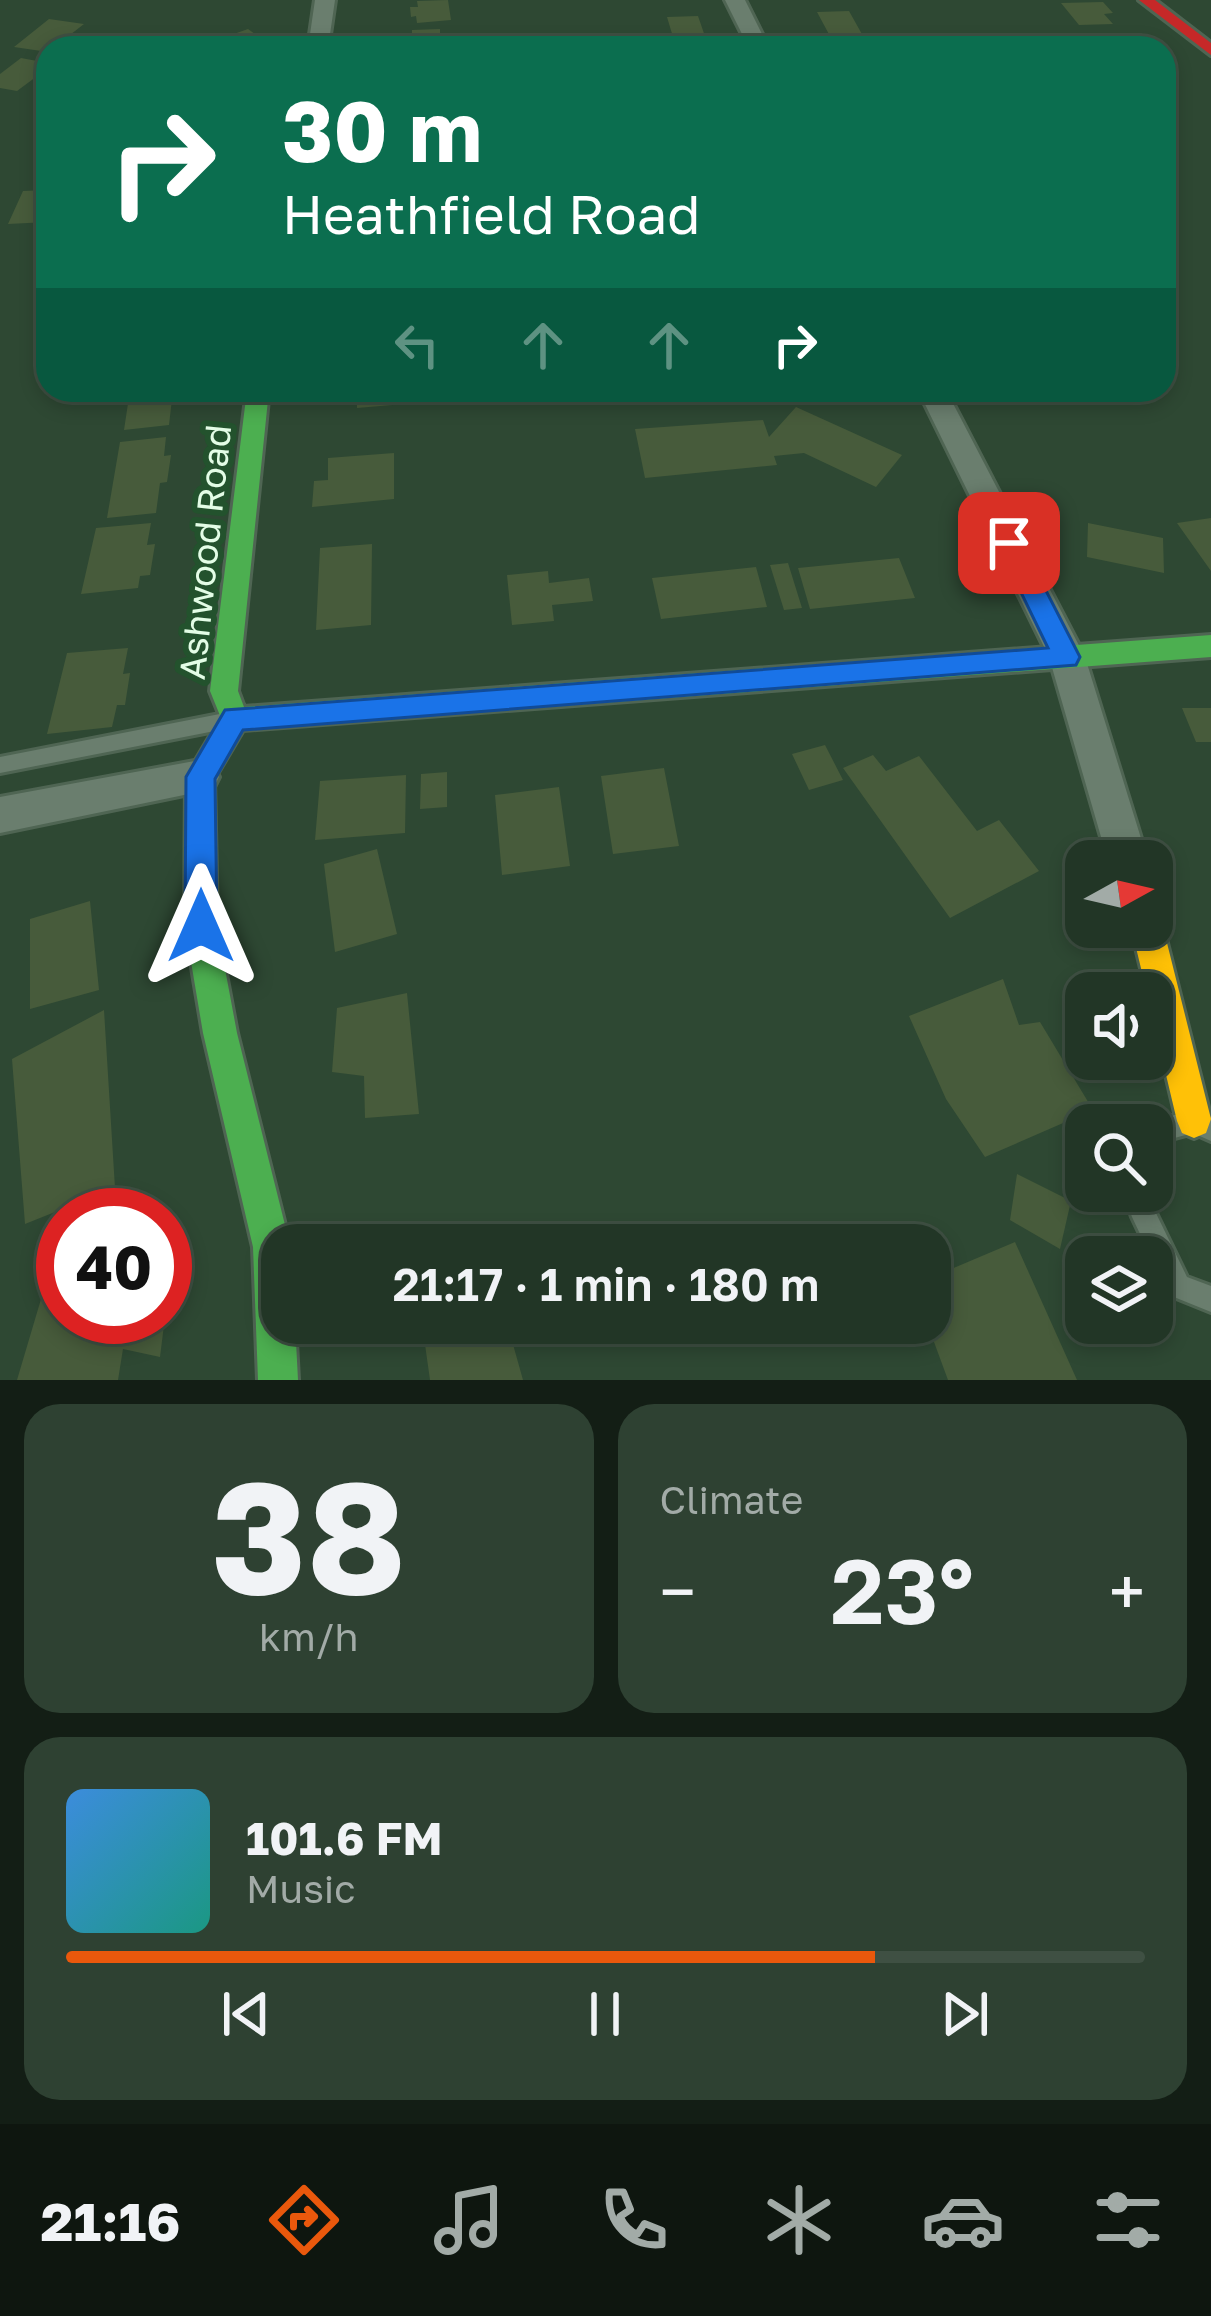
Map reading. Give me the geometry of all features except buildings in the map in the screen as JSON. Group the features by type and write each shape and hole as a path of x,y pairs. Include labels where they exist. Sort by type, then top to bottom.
{"street":[{"path":"320,36 326,0"},
{"path":"735,0 753,36"},
{"path":"1146,0 1211,50"},
{"name":"Ashwood Road","path":"235,719 224,691 257,402"},
{"path":"938,402 1066,657 1122,840"},
{"path":"278,1380 272,1247 220,1033 201,926 200,777 235,719 1211,646"},
{"path":"0,815 200,777"},
{"path":"1153,948 1203,1125"}],"lane":[{"path":"0,765 235,719"},
{"path":"1173,1129 1203,1125"},
{"path":"1143,1212 1178,1286 1211,1299"}],"traffic: fast":[{"path":"235,719 224,691 257,402"},
{"path":"235,719 1211,646"},
{"path":"235,719 200,777 201,926 220,1033 272,1247 278,1380"}],"traffic: slow":[{"path":"1152,948 1194,1121"}],"traffic: jam":[{"path":"1146,0 1211,50"}],"route":[{"path":"201,926 200,777 235,719 1066,657 1009,543"}]}
